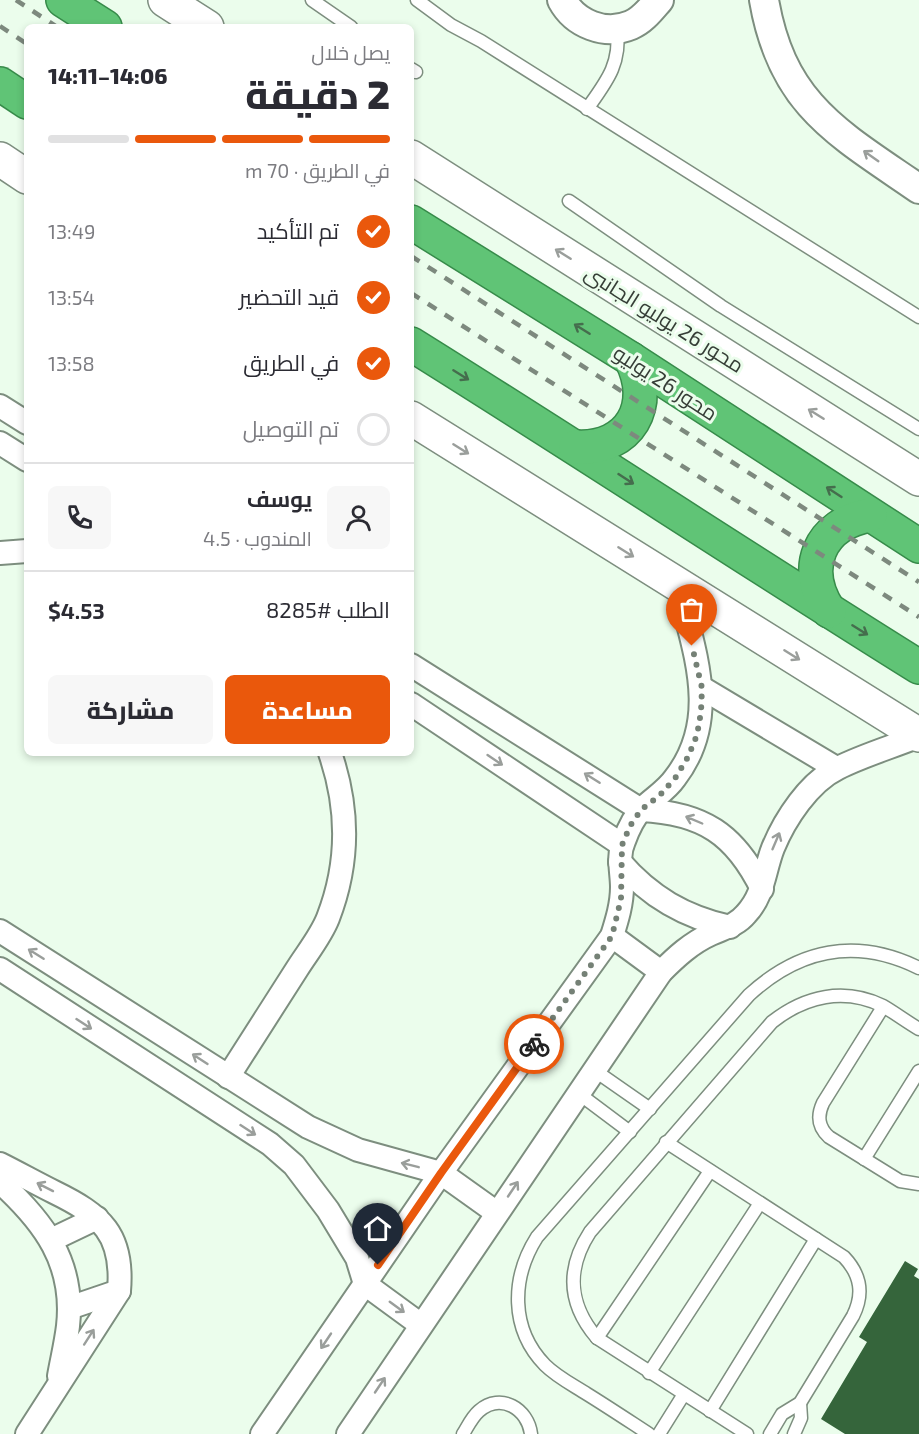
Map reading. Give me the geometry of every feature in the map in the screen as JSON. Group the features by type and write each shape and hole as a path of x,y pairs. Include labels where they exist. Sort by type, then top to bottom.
{"highway":[{"path":"63,0 100,24"},
{"path":"0,84 24,100"},
{"name":"محور 26 يوليو","path":"414,224 631,359 919,546"},
{"path":"414,346 919,667"},
{"path":"576,447 602,445 620,436 633,421 641,396 639,377 631,359"},
{"path":"829,611 817,589 815,576 820,550 835,529 846,522 870,515"}],"main road":[{"path":"165,0 202,21"},
{"path":"0,159 24,175"},
{"name":"محور 26 يوليو الجانبى","path":"414,159 919,479"},
{"path":"414,420 919,736"}],"street":[{"path":"562,0 572,14 582,22 594,27 617,29 631,25 642,18 659,0"},
{"path":"764,0 768,25 776,49 787,73 801,94 836,131 919,189"},
{"path":"0,406 24,421"},
{"path":"0,443 24,458"},
{"path":"0,553 24,551"},
{"path":"262,1434 441,1173 612,936 621,895 621,853 630,826 641,810 668,786 688,757 697,735 702,688 678,584"},
{"path":"414,667 641,810 667,811 692,818 714,830 735,846 750,866 762,889"},
{"path":"702,688 837,768"},
{"path":"446,728 466,699"},
{"path":"414,706 621,853 642,886 669,905 698,919 730,927"},
{"path":"353,1430 421,1325 661,972 692,944 730,927 744,917 755,904 762,889 768,860 794,808 814,786 837,768 919,736"},
{"path":"228,1077 327,921 339,886 345,848 344,811 338,774 331,756"},
{"path":"0,931 308,1127 333,1140 384,1159 441,1173 497,1213"},
{"path":"612,936 661,972"},
{"path":"0,969 270,1144 294,1165 328,1210 357,1258 365,1284 421,1325"},
{"path":"0,1164 80,1205 97,1218 109,1233 117,1251 121,1271 119,1291 27,1434"},
{"path":"0,1182 37,1219 51,1240 67,1284 68,1325 58,1386"},
{"path":"51,1240 97,1218"},
{"path":"69,1308 119,1291"}],"lane":[{"path":"312,0 347,24"},
{"path":"417,0 451,25 481,41 919,317"},
{"path":"587,109 613,68 618,49 617,29"},
{"path":"569,201 721,306 919,429"},
{"path":"649,1434 557,1376 544,1364 525,1335 517,1302 521,1268 527,1252 537,1237 749,995 782,969 801,960 842,951 884,954 919,968"},
{"path":"747,1434 597,1338 588,1327 575,1301 573,1272 576,1257 590,1232 666,1142 772,1022 786,1011 817,998 851,996 883,1006 919,1029"},
{"path":"883,1006 819,1111 818,1119 824,1132 864,1159 900,1181 919,1184"},
{"path":"594,1070 650,1109"},
{"path":"864,1159 919,1071"},
{"path":"579,1093 630,1132"},
{"path":"666,1142 844,1257 851,1264 860,1282 859,1306 854,1316 800,1403 782,1414 770,1434"},
{"path":"597,1338 710,1171"},
{"path":"650,1373 760,1203"},
{"path":"710,1411 816,1239"},
{"path":"659,1434 684,1394"},
{"path":"463,1434 481,1409 500,1402 519,1409 529,1424 531,1434"},
{"path":"794,1434 801,1418 800,1403"}],"building":[{"path":"905,1261 918,1269 914,1276 919,1279 919,1434 845,1434 821,1419 867,1342 859,1337"}],"railway":[{"path":"16,0 52,24"},
{"path":"0,26 24,42"},
{"path":"414,258 919,582"},
{"path":"414,295 919,617"}],"way so far":[{"path":"534,1044 612,936 621,899 622,845 630,826 641,810 660,795 676,777 697,735 702,688 692,646"}],"route":[{"path":"378,1265 534,1044"}]}
